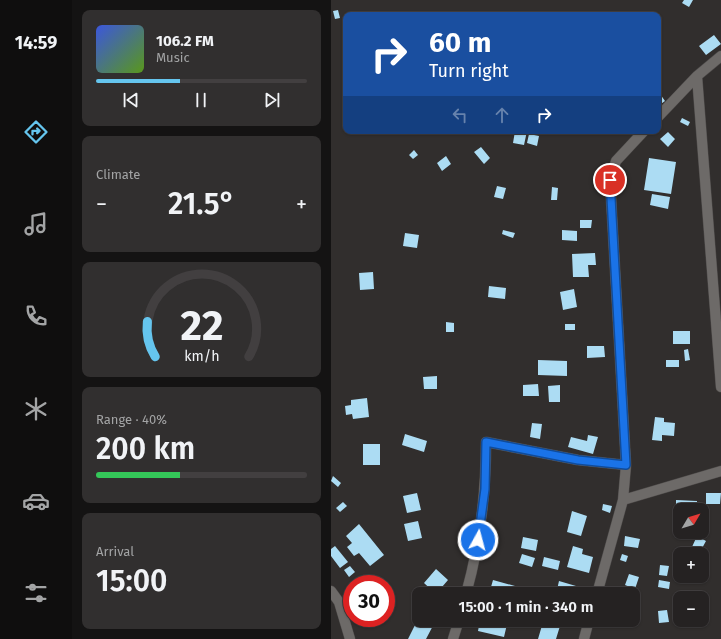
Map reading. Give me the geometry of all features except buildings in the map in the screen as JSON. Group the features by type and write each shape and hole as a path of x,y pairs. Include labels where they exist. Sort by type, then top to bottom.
{"street":[{"path":"661,114 697,76 721,56"},
{"path":"697,76 721,387"},
{"path":"599,587 623,500 626,465 610,180 616,161 641,134"},
{"path":"468,587 476,556 485,489 486,442 578,460 626,465"},
{"path":"623,500 721,471"},
{"path":"331,591 339,602 350,639"},
{"path":"453,639 457,627"},
{"path":"584,639 587,627"}],"route":[{"path":"478,540 485,489 486,442 578,460 626,465 610,180"}]}
